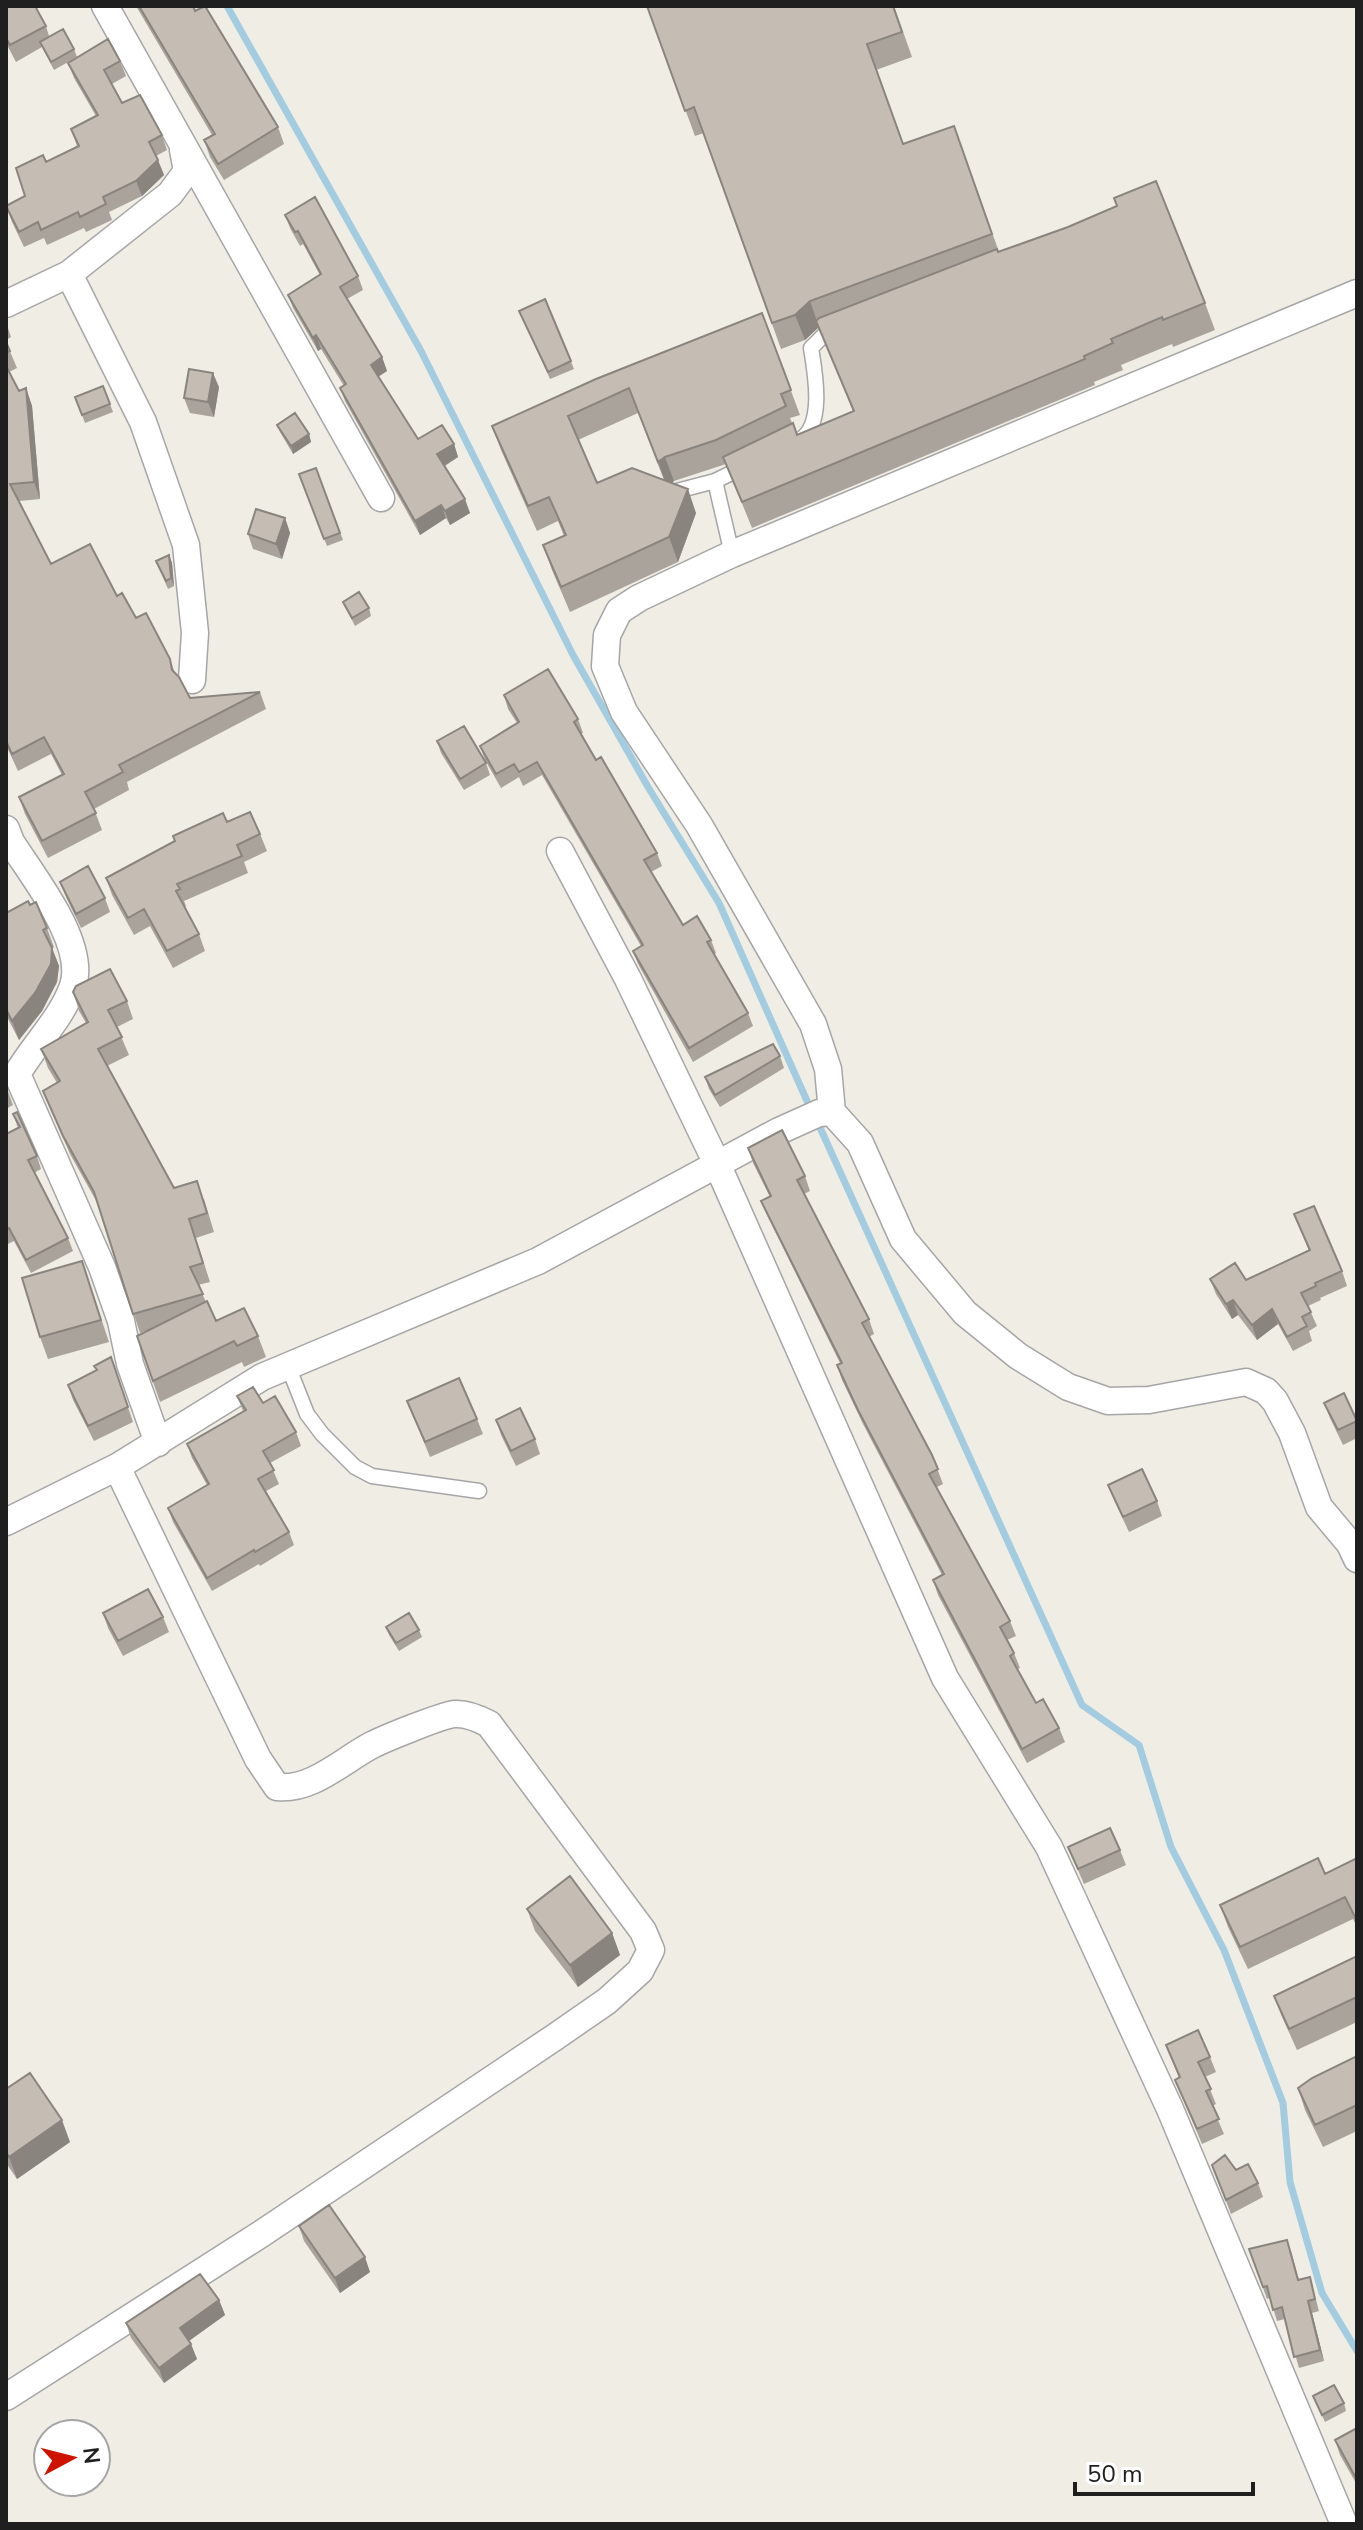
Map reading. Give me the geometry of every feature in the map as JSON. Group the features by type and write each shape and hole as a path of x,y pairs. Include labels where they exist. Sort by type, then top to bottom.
{"street":[{"path":"105,6 381,498"},
{"path":"6,304 69,274 170,194 187,171 183,148"},
{"path":"69,274 143,422 173,503 188,560 195,633 192,680"},
{"path":"826,1113 828,1069 813,1024 699,825 624,712 605,666 607,635 619,611 639,598 732,554 1357,293"},
{"path":"6,829 72,945 76,966 73,986 12,1072 102,1267 121,1321 130,1364 158,1443"},
{"path":"560,851 628,979 718,1166 945,1678 1049,1847 1170,2109 1344,2524"},
{"path":"6,1522 117,1467 262,1377 538,1261 779,1131 826,1113"},
{"path":"826,1113 860,1143 903,1239 965,1313 1031,1364 1068,1387 1108,1401 1149,1400 1246,1382 1266,1391 1292,1433 1319,1507 1350,1544 1357,1559"},
{"path":"6,2397 261,2234 607,2001 640,1971 651,1950 643,1931 569,1828 489,1724 475,1716 453,1714 372,1745 301,1785 277,1787 251,1746 117,1467"}],"lane":[{"path":"781,449 807,436 813,424 817,387 811,348 823,336 851,325"},
{"path":"677,491 715,481 754,461"},
{"path":"715,481 732,554"},
{"path":"288,1366 307,1414 355,1467 372,1476 479,1491"}],"building":[{"path":"6,6 35,6 46,26 10,45 6,38"},
{"path":"139,6 193,6 195,11 205,6 278,127 218,164 204,140 215,134"},
{"path":"647,6 893,6 902,32 867,44 903,144 954,126 992,234 810,301 795,315 772,323 694,107 685,111"},
{"path":"63,29 74,49 51,62 40,42"},
{"path":"108,39 120,61 104,70 122,103 140,95 162,135 149,142 158,160 136,181 103,197 106,204 80,217 78,212 41,230 38,222 19,232 6,206 25,196 16,168 43,155 46,162 79,146 71,129 98,115 68,63"},
{"path":"1156,181 1205,303 1163,320 1162,317 1111,339 1113,343 1084,356 1085,359 742,502 723,457 793,423 797,435 854,411 816,321 819,318 997,249 998,252 1068,227 1117,206 1114,198"},
{"path":"315,197 358,276 340,287 382,357 371,365 418,439 442,425 454,444 437,454 465,499 445,511 441,505 415,521 340,388 346,384 316,335 313,338 288,295 321,274 298,231 295,232 285,215"},
{"path":"545,299 571,361 548,372 519,311"},
{"path":"762,313 791,390 781,394 786,406 716,440 658,462 629,388 568,416 597,483 632,468 688,489 669,537 561,587 543,545 566,535 549,497 528,506 492,426 596,379"},
{"path":"6,366 19,391 26,388 34,482 10,484 51,564 90,544 117,596 122,593 136,618 146,613 170,659 172,670 190,698 260,692 119,765 123,772 85,792 96,813 42,841 19,797 64,774 44,737 12,754 6,741"},
{"path":"189,369 213,373 208,402 184,398"},
{"path":"103,386 110,404 82,415 75,397"},
{"path":"295,413 309,434 291,446 277,425"},
{"path":"316,468 340,533 324,539 299,474"},
{"path":"256,509 285,518 276,544 248,534"},
{"path":"169,555 171,578 166,581 156,561"},
{"path":"359,592 369,608 352,618 343,602"},
{"path":"548,669 578,719 574,722 596,760 601,757 657,853 644,860 683,925 697,916 711,940 707,942 748,1013 689,1048 633,951 643,945 537,762 519,772 514,764 496,774 480,746 519,722 504,695"},
{"path":"464,726 486,763 460,779 437,741"},
{"path":"250,812 260,834 237,845 242,856 177,884 180,889 176,891 199,934 167,951 144,909 128,918 106,878 175,841 173,836 223,813 227,822"},
{"path":"88,866 105,898 76,914 60,882"},
{"path":"28,901 30,905 36,902 47,928 43,930 52,948 51,964 35,993 12,1021 6,1009 6,913"},
{"path":"110,969 127,1001 108,1010 122,1037 98,1049 174,1188 197,1181 207,1213 189,1219 203,1263 190,1267 203,1294 133,1314 94,1192 63,1136 43,1091 60,1081 41,1049 88,1022 73,992 76,986"},
{"path":"773,1044 780,1056 715,1095 705,1077"},
{"path":"17,1112 37,1156 28,1160 68,1238 26,1260 9,1228 6,1230 6,1134 20,1127 13,1114"},
{"path":"782,1130 805,1176 797,1180 869,1319 862,1323 938,1469 929,1474 1010,1621 1000,1627 1014,1653 1010,1656 1036,1703 1043,1699 1059,1728 1022,1749 933,1580 944,1574 858,1410 837,1365 842,1363 761,1201 771,1196 748,1148"},
{"path":"1314,1206 1342,1271 1301,1293 1311,1312 1302,1317 1307,1326 1287,1337 1272,1309 1252,1325 1233,1300 1226,1304 1210,1279 1235,1263 1246,1280 1310,1250 1294,1214"},
{"path":"82,1261 101,1320 40,1337 22,1278"},
{"path":"207,1301 216,1321 244,1308 258,1336 237,1346 234,1341 153,1381 137,1336"},
{"path":"111,1357 128,1407 88,1426 68,1385 97,1370 94,1366"},
{"path":"459,1378 477,1419 425,1442 407,1401"},
{"path":"253,1387 263,1403 275,1396 296,1432 263,1451 274,1470 258,1479 289,1532 207,1578 168,1508 209,1484 187,1444 246,1410 237,1396"},
{"path":"1344,1393 1357,1421 1338,1430 1324,1403"},
{"path":"520,1408 535,1439 511,1451 496,1420"},
{"path":"1142,1469 1157,1501 1123,1517 1108,1485"},
{"path":"148,1589 163,1617 118,1641 103,1613"},
{"path":"409,1613 419,1630 396,1643 386,1627"},
{"path":"1110,1828 1120,1850 1078,1869 1068,1847"},
{"path":"1318,1858 1325,1874 1357,1858 1357,1921 1345,1897 1240,1947 1220,1905"},
{"path":"570,1876 612,1933 570,1965 527,1909"},
{"path":"1357,1956 1357,1997 1289,2029 1274,1996"},
{"path":"1198,2030 1210,2057 1198,2062 1211,2089 1206,2091 1219,2119 1197,2129 1175,2080 1180,2077 1166,2045"},
{"path":"1357,2056 1357,2105 1315,2125 1298,2088"},
{"path":"30,2073 62,2120 9,2157 6,2152 6,2089"},
{"path":"1225,2155 1236,2170 1248,2164 1258,2183 1226,2200 1212,2165"},
{"path":"329,2205 365,2257 335,2278 299,2226"},
{"path":"1287,2240 1298,2280 1310,2277 1315,2299 1308,2301 1320,2350 1294,2357 1282,2307 1273,2310 1267,2286 1263,2287 1249,2249"},
{"path":"200,2274 219,2300 180,2328 191,2344 159,2368 126,2323"},
{"path":"1334,2385 1344,2403 1322,2415 1313,2396"},
{"path":"1357,2428 1357,2477 1356,2478 1335,2440"}],"waterway":[{"path":"227,6 421,351 573,655 719,903 811,1110"},
{"path":"817,1121 1082,1705 1139,1745 1171,1847 1224,1950 1283,2103 1290,2182 1322,2293 1357,2351"}]}
